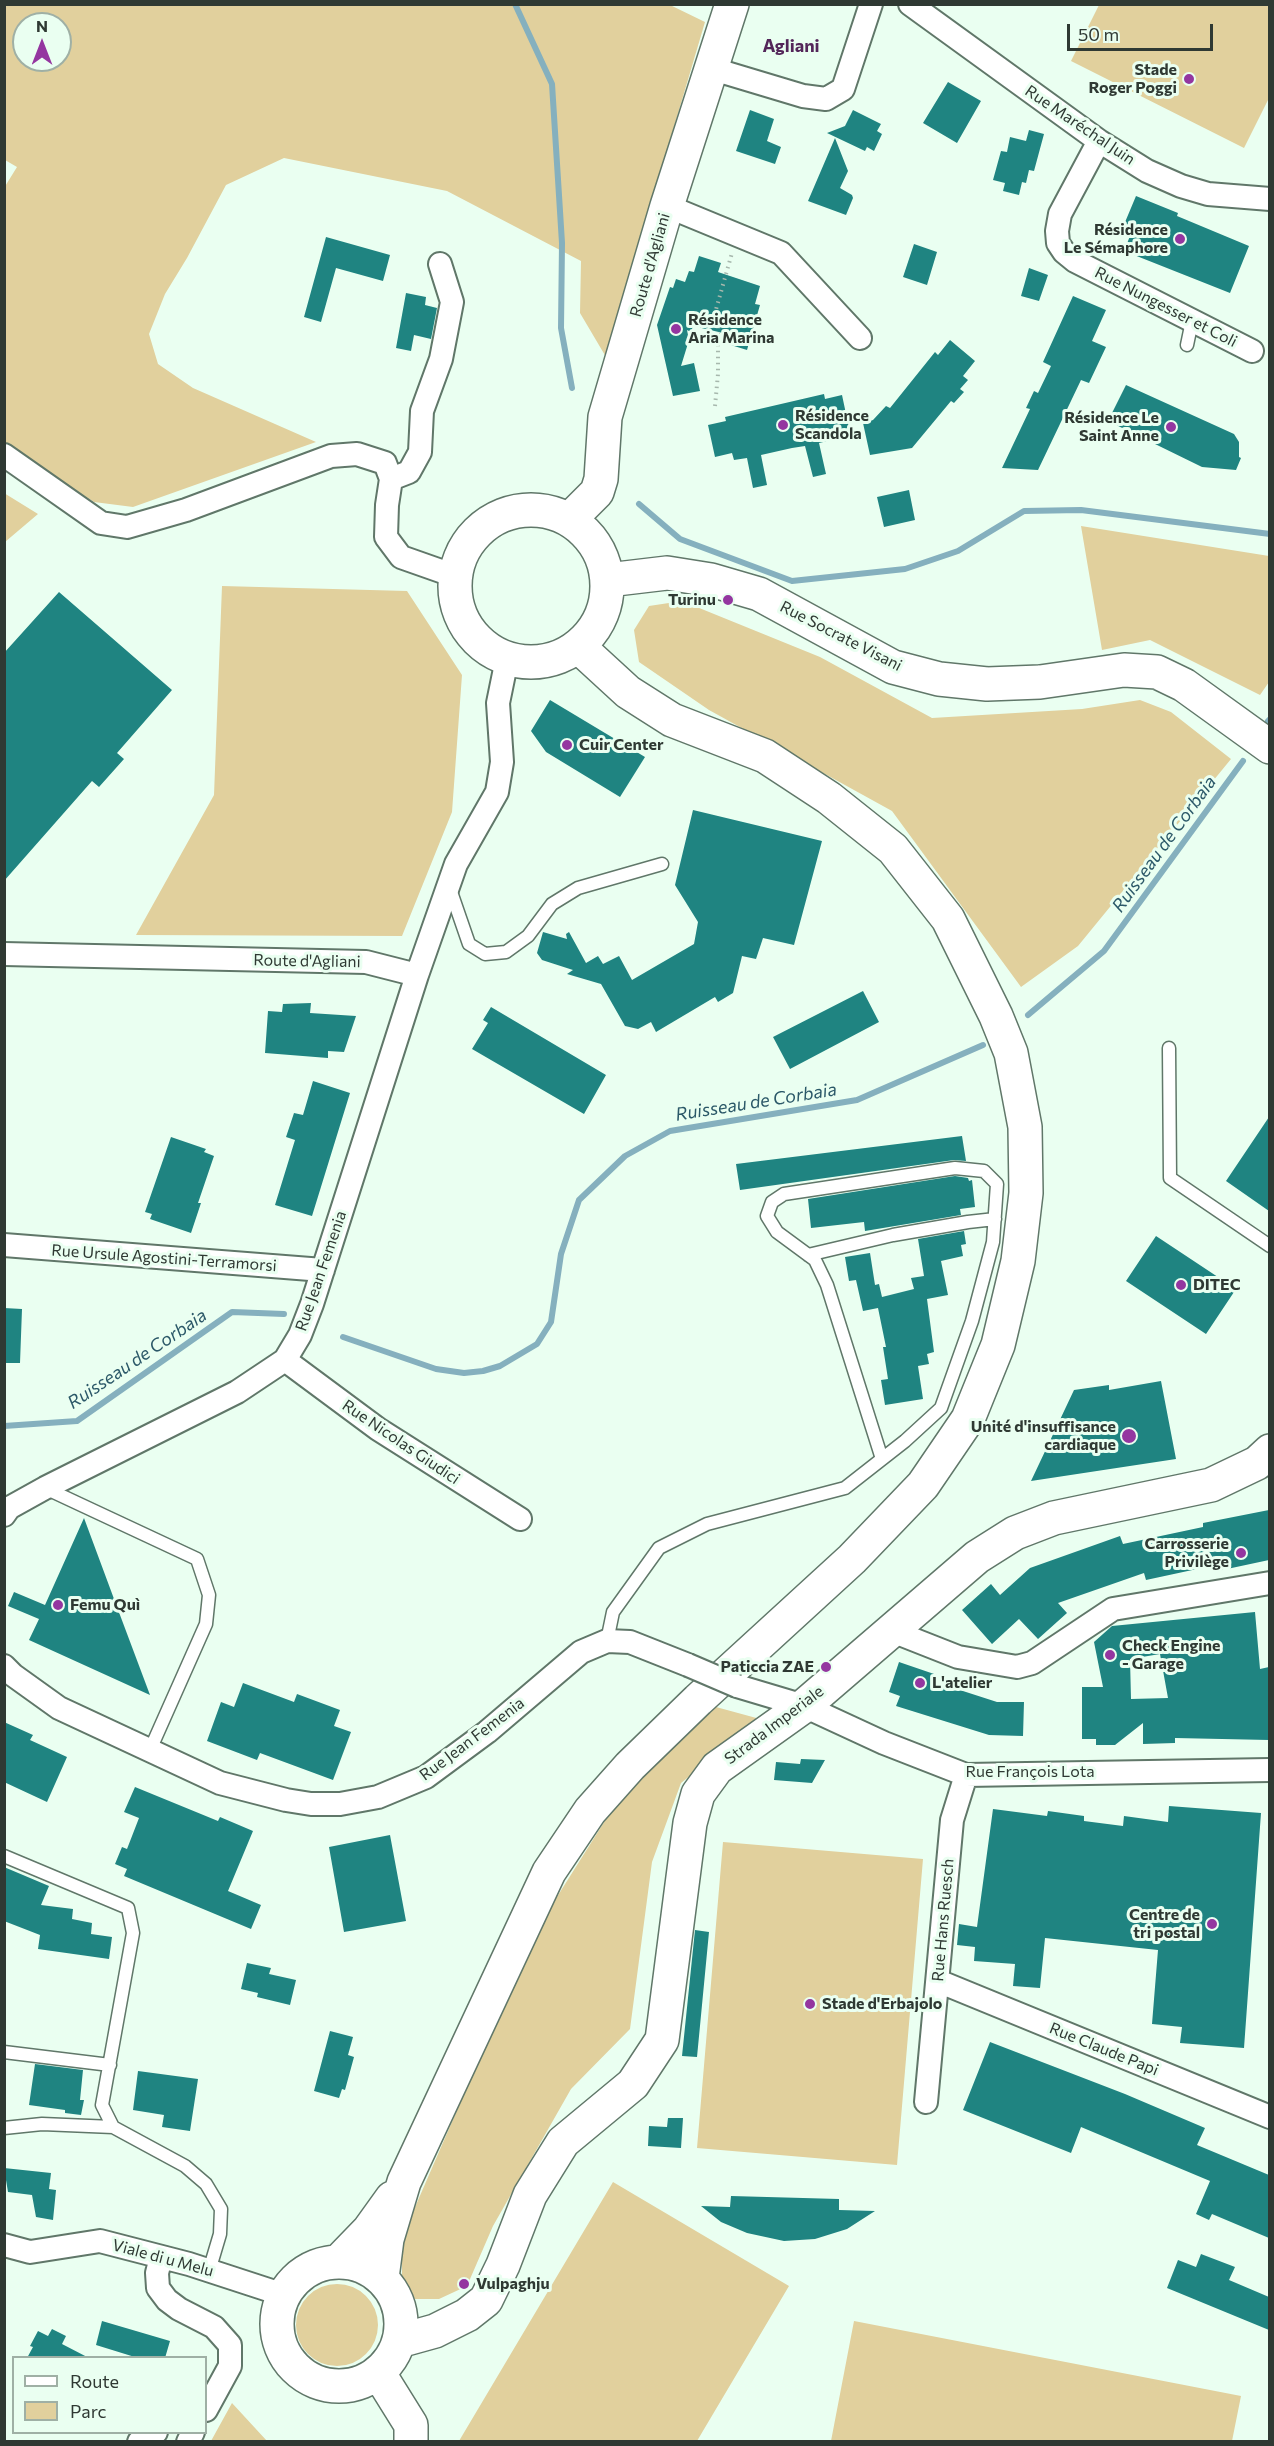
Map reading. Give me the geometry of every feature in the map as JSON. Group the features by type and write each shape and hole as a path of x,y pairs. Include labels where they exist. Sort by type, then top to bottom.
{"street":[{"name":"Route d'Agliani","path":"570,519 597,492 601,479 604,417 667,206 713,69 732,4"},
{"path":"713,69 803,96 826,99 843,90 871,4"},
{"name":"Rue Maréchal Juin","path":"910,4 1099,141 1147,171 1181,186 1208,194 1269,199"},
{"name":"Rue Nungesser et Coli","path":"1099,141 1060,214 1057,231 1058,243 1064,252 1075,261 1252,351"},
{"path":"667,206 781,253 860,338"},
{"path":"391,479 409,472 420,452 422,411 441,359 452,302 440,264"},
{"path":"4,455 101,523 127,527 186,510 331,456 357,454 385,463 391,479 386,537 401,557 455,576"},
{"path":"521,510 546,511 570,519 589,535 602,556 608,580 606,605 596,628 579,647 556,659 532,663 507,659 483,646 466,627 456,603 455,576 462,552 477,532 497,517 521,510"},
{"name":"Rue Socrate Visani","path":"608,580 667,573 711,580 759,594 893,667 939,679 987,684 1040,682 1124,670 1157,672 1184,685 1269,747"},
{"path":"382,2278 387,2239 404,2182 549,1872 590,1812 638,1758 852,1559 915,1494 968,1419 998,1345 1018,1261 1026,1193 1025,1127 1011,1053 996,1016 948,919 893,849 828,798 765,756 672,720 628,692 579,647"},
{"path":"417,975 456,864 496,792 502,762 498,703 507,659"},
{"name":"Route d'Agliani","path":"4,954 366,962 417,975"},
{"name":"Rue Jean Femenia","path":"4,1515 9,1508 45,1488 237,1392 285,1360 300,1335 323,1270 417,975"},
{"name":"Rue Ursule Agostini-Terramorsi","path":"4,1245 323,1270"},
{"name":"Rue Nicolas Giudici","path":"285,1360 378,1429 520,1519"},
{"name":"Strada Imperiale","path":"399,2341 435,2331 467,2315 486,2300 496,2282 530,2195 563,2142 633,2084 662,2040 690,1823 698,1794 717,1768 804,1706 977,1557 1015,1533 1054,1518 1211,1485 1257,1463 1269,1451"},
{"path":"892,1631 958,1656 1017,1667 1032,1663 1113,1609 1269,1583"},
{"path":"607,1641 630,1642 738,1686 804,1706"},
{"name":"Rue Jean Femenia","path":"4,1666 59,1708 220,1783 286,1800 311,1804 340,1804 378,1797 426,1777 487,1732 581,1652 607,1641"},
{"name":"Rue François Lota","path":"804,1706 884,1743 966,1775 1269,1770"},
{"name":"Rue Hans Ruesch","path":"926,2102 952,1820 966,1775"},
{"name":"Rue Claude Papi","path":"938,1981 1269,2117"},
{"path":"338,2262 369,2230 404,2182"},
{"name":"Viale di u Melu","path":"4,2245 30,2252 100,2241 209,2271 284,2295"},
{"path":"161,2257 157,2273 158,2288 167,2300 179,2309 214,2326 230,2345 230,2366 208,2403"},
{"path":"338,2262 366,2268 382,2278 392,2291 399,2306 402,2323 399,2341 391,2358 378,2372 363,2381 345,2386 327,2385 309,2379 294,2367 283,2351 277,2332 278,2313 284,2295 296,2279 312,2268 338,2262"},
{"path":"399,2306 426,2312 456,2304 496,2282"},
{"path":"378,2372 411,2425 411,2442"},
{"path":"139,2442 154,2434"}],"lane":[{"path":"1187,345 1192,321"},
{"path":"449,885 469,944 485,954 506,952 528,936 552,904 578,888 662,864"},
{"path":"1169,1048 1170,1178 1269,1246"},
{"path":"607,1641 613,1612 659,1548 707,1524 845,1488 905,1441 940,1408 972,1321 993,1242 998,1184 984,1171 955,1168 784,1194 772,1202 767,1216 777,1232 815,1260 827,1285 882,1459"},
{"path":"808,1255 893,1235 995,1219"},
{"path":"45,1488 197,1559 209,1594 206,1624 150,1750"},
{"path":"4,1856 128,1908 133,1933 102,2105 113,2127"},
{"path":"4,2052 110,2065"},
{"path":"4,2128 42,2124 113,2127 185,2166 206,2184 221,2209 220,2234 209,2271"}],"path":[{"path":"715,406 718,374 718,321 713,320 737,235"}],"green space":[{"path":"668,4 705,22 606,357 580,313 581,261 447,191 284,158 226,185 165,294 149,334 158,364 193,388 316,442 133,507 94,502 5,444 4,188 17,167 5,160 4,5"},
{"name":"Stade Roger Poggi","path":"1099,5 1269,5 1269,98 1244,148 1071,61"},
{"path":"4,493 38,514 5,542 4,542"},
{"path":"1081,526 1269,556 1269,682 1260,695 1150,640 1102,650"},
{"path":"222,586 407,591 462,675 452,812 402,936 136,935 214,795"},
{"path":"682,601 820,657 932,718 1082,709 1140,700 1171,712 1231,759 1078,946 1021,987 892,811 709,710 639,662 634,630 649,606"},
{"path":"716,1707 760,1719 681,1783 652,1862 630,2029 571,2089 493,2226 467,2286 439,2299 415,2299 402,2276 402,2247 409,2221 533,1935 618,1800"},
{"name":"Stade d'Erbajolo","path":"723,1842 923,1859 897,2165 697,2148"},
{"path":"613,2182 789,2286 697,2441 459,2441"},
{"path":"337,2284 353,2288 366,2296 374,2309 378,2325 374,2341 366,2354 353,2362 337,2366 321,2362 308,2354 300,2341 296,2325 300,2309 308,2296 321,2288"},
{"path":"854,2321 1241,2396 1232,2441 831,2441"},
{"path":"232,2403 267,2441 211,2441"}],"building":[{"path":"948,82 981,101 957,143 923,123"},
{"path":"750,110 774,119 767,141 781,147 775,164 736,151"},
{"path":"853,110 881,124 877,131 882,134 874,151 867,147 865,151 827,133 845,126"},
{"path":"1029,130 1044,134 1034,171 1029,170 1026,183 1022,182 1019,195 1003,191 1005,183 993,180 1001,151 1007,152 1010,137 1026,141"},
{"path":"835,138 848,171 840,188 853,198 846,215 808,201"},
{"name":"Résidence Le Sémaphore","path":"1136,196 1249,246 1230,293 1124,251 1132,231 1123,227"},
{"path":"326,237 390,255 383,281 336,268 321,322 304,317"},
{"path":"914,244 937,252 927,285 903,277"},
{"path":"699,256 721,263 718,272 760,286 755,304 760,305 747,350 721,342 723,333 693,326 691,332 687,330 689,340 681,366 694,363 700,391 673,396 657,325 670,287 673,288 676,279 685,282 689,271 694,272"},
{"path":"1029,268 1048,275 1039,301 1021,296"},
{"path":"406,293 426,297 425,305 437,308 431,339 414,335 411,351 396,348"},
{"path":"1073,296 1106,310 1092,341 1106,347 1089,383 1081,380 1038,470 1002,468 1030,409 1026,408 1034,391 1038,393 1051,366 1043,362"},
{"name":"Résidence Scandola","path":"950,340 975,361 963,376 968,380 960,389 964,392 954,403 951,401 912,448 870,455 863,423 873,420 886,406 890,408 935,352 938,355"},
{"name":"Résidence Le Saint Anne","path":"1126,385 1234,434 1239,442 1239,457 1241,458 1236,470 1202,467 1108,421"},
{"name":"Résidence Scandola","path":"824,394 825,399 842,395 849,428 831,433 832,440 819,443 826,474 813,477 805,446 792,448 761,455 767,485 753,488 747,458 734,460 732,453 715,457 708,425 726,421 725,417"},
{"path":"909,490 915,520 884,527 877,497"},
{"path":"59,592 172,690 117,753 124,759 99,787 92,781 4,881 4,653"},
{"path":"550,700 645,757 620,797 546,752 531,731"},
{"path":"693,810 822,841 794,945 763,938 756,959 742,956 733,993 718,1002 715,997 656,1032 651,1022 638,1029 625,1026 601,984 567,974 573,970 542,960 537,953 543,932 567,939 566,934 569,932 586,963 598,956 603,964 619,956 632,980 694,944 698,922 675,885"},
{"path":"863,991 879,1022 790,1069 773,1037"},
{"path":"311,1003 310,1013 356,1016 344,1052 328,1051 328,1058 265,1053 268,1011 282,1012 283,1004"},
{"path":"491,1007 606,1075 584,1114 472,1049 488,1023 483,1020"},
{"path":"313,1081 350,1093 312,1216 275,1205 295,1140 286,1137 294,1113 303,1115"},
{"path":"1269,1117 1269,1211 1226,1181"},
{"path":"962,1136 966,1161 954,1160 740,1190 736,1164"},
{"path":"171,1137 206,1149 204,1152 214,1156 198,1203 201,1203 191,1233 150,1219 152,1214 145,1212"},
{"path":"955,1176 972,1180 975,1207 960,1209 961,1215 865,1231 864,1222 811,1228 808,1199"},
{"path":"964,1231 966,1244 961,1245 963,1256 941,1261 948,1295 927,1299 934,1352 927,1354 929,1364 918,1366 923,1399 885,1405 881,1380 888,1379 883,1347 886,1347 878,1308 863,1311 856,1280 849,1281 845,1257 870,1253 875,1285 879,1284 882,1297 914,1289 911,1278 924,1276 918,1239"},
{"name":"DITEC","path":"1156,1236 1236,1289 1206,1334 1126,1281"},
{"path":"4,1308 22,1309 20,1363 4,1363"},
{"path":"1161,1381 1176,1459 1031,1481 1074,1390 1109,1385 1109,1390"},
{"path":"1269,1510 1269,1560 1213,1572 1211,1566 1146,1580 1144,1573 1058,1603 1067,1613 1038,1639 1019,1619 992,1644 962,1610 991,1584 1000,1595 1030,1568 1120,1536 1123,1544 1203,1527 1203,1523"},
{"path":"84,1518 150,1695 29,1640 39,1619 8,1606 14,1592 45,1605"},
{"path":"1255,1612 1260,1669 1269,1667 1269,1740 1175,1738 1175,1743 1143,1744 1143,1723 1115,1745 1096,1745 1096,1739 1082,1739 1082,1687 1103,1687 1094,1642 1112,1626","holes":["1160,1654 1168,1698 1131,1699 1130,1659"]},
{"path":"899,1662 937,1675 935,1682 997,1702 1024,1702 1023,1736 989,1735 896,1706 900,1696 889,1692"},
{"path":"243,1683 294,1702 297,1694 340,1710 334,1726 351,1732 333,1780 260,1753 257,1760 207,1741 221,1702 234,1707"},
{"path":"4,1722 33,1735 30,1740 67,1757 47,1802 4,1782"},
{"path":"801,1759 825,1760 812,1783 774,1780 776,1762 800,1764"},
{"path":"135,1787 218,1821 220,1817 253,1831 228,1891 261,1905 251,1929 124,1876 127,1869 115,1864 122,1847 127,1849 139,1818 124,1812"},
{"path":"1169,1806 1261,1813 1244,2048 1180,2043 1182,2027 1152,2024 1158,1950 1045,1938 1040,1988 1013,1986 1015,1964 974,1961 975,1947 957,1945 959,1924 977,1927 993,1809 1047,1816 1048,1811 1084,1816 1084,1821 1123,1826 1124,1816 1168,1822"},
{"path":"390,1835 406,1921 344,1932 329,1847"},
{"path":"4,1867 49,1886 41,1905 73,1909 72,1919 92,1923 91,1934 112,1937 109,1959 38,1949 40,1935 4,1921"},
{"path":"695,1930 709,1932 697,2057 682,2056"},
{"path":"247,1963 271,1968 269,1974 296,1980 290,2005 257,1997 258,1993 241,1989"},
{"path":"330,2031 353,2037 348,2055 354,2057 345,2090 342,2089 339,2098 314,2091"},
{"path":"990,2042 1125,2094 1205,2128 1197,2145 1269,2175 1269,2238 1212,2214 1209,2220 1196,2214 1210,2181 1081,2127 1071,2153 963,2110"},
{"path":"35,2064 83,2070 80,2100 84,2100 81,2115 65,2113 65,2110 29,2105"},
{"path":"138,2071 198,2079 190,2131 162,2127 164,2115 133,2110"},
{"path":"668,2118 683,2118 681,2148 648,2146 649,2126 667,2127"},
{"path":"4,2168 51,2173 49,2189 56,2190 53,2220 36,2217 32,2195 8,2192"},
{"path":"731,2196 839,2199 839,2210 875,2211 847,2229 815,2239 784,2241 747,2233 721,2222 701,2206 730,2207"},
{"path":"1201,2254 1235,2267 1229,2280 1269,2297 1269,2330 1167,2288 1178,2260 1196,2267"},
{"path":"102,2321 170,2341 166,2356 132,2356 96,2345"},
{"path":"52,2329 66,2336 62,2344 85,2356 28,2356 33,2347 30,2346 38,2331 48,2336"}],"waterway":[{"path":"515,4 552,84 562,243 561,328 572,388"},
{"path":"639,504 680,539 792,581 905,569 958,551 1024,511 1081,510 1270,534"},
{"name":"Ruisseau de Corbaia","path":"1028,1015 1104,951 1243,761"},
{"name":"Ruisseau de Corbaia","path":"343,1337 436,1369 464,1373 500,1366 537,1344 551,1322 561,1254 579,1200 625,1156 670,1131 857,1100 983,1045"},
{"name":"Ruisseau de Corbaia","path":"4,1426 77,1421 232,1312 284,1314"}],"place":[{"name":"Stade Roger Poggi","path":"1189,79"},
{"name":"Résidence Le Sémaphore","path":"1180,239"},
{"name":"Résidence Aria Marina","path":"676,329"},
{"name":"Résidence Scandola","path":"783,425"},
{"name":"Résidence Le Saint Anne","path":"1171,427"},
{"name":"Turinu","path":"728,600"},
{"name":"Cuir Center","path":"567,745"},
{"name":"DITEC","path":"1181,1285"},
{"name":"Unité d'insuffisance cardiaque","path":"1129,1436"},
{"name":"Carrosserie Privilège","path":"1241,1553"},
{"name":"Femu Quì","path":"58,1605"},
{"name":"Check Engine - Garage","path":"1110,1655"},
{"name":"Paticcia ZAE","path":"826,1667"},
{"name":"L'atelier","path":"920,1683"},
{"name":"Centre de tri postal","path":"1212,1924"},
{"name":"Stade d'Erbajolo","path":"810,2004"},
{"name":"Vulpaghju","path":"464,2284"}],"district":[{"name":"Agliani","path":"791,46"}]}
